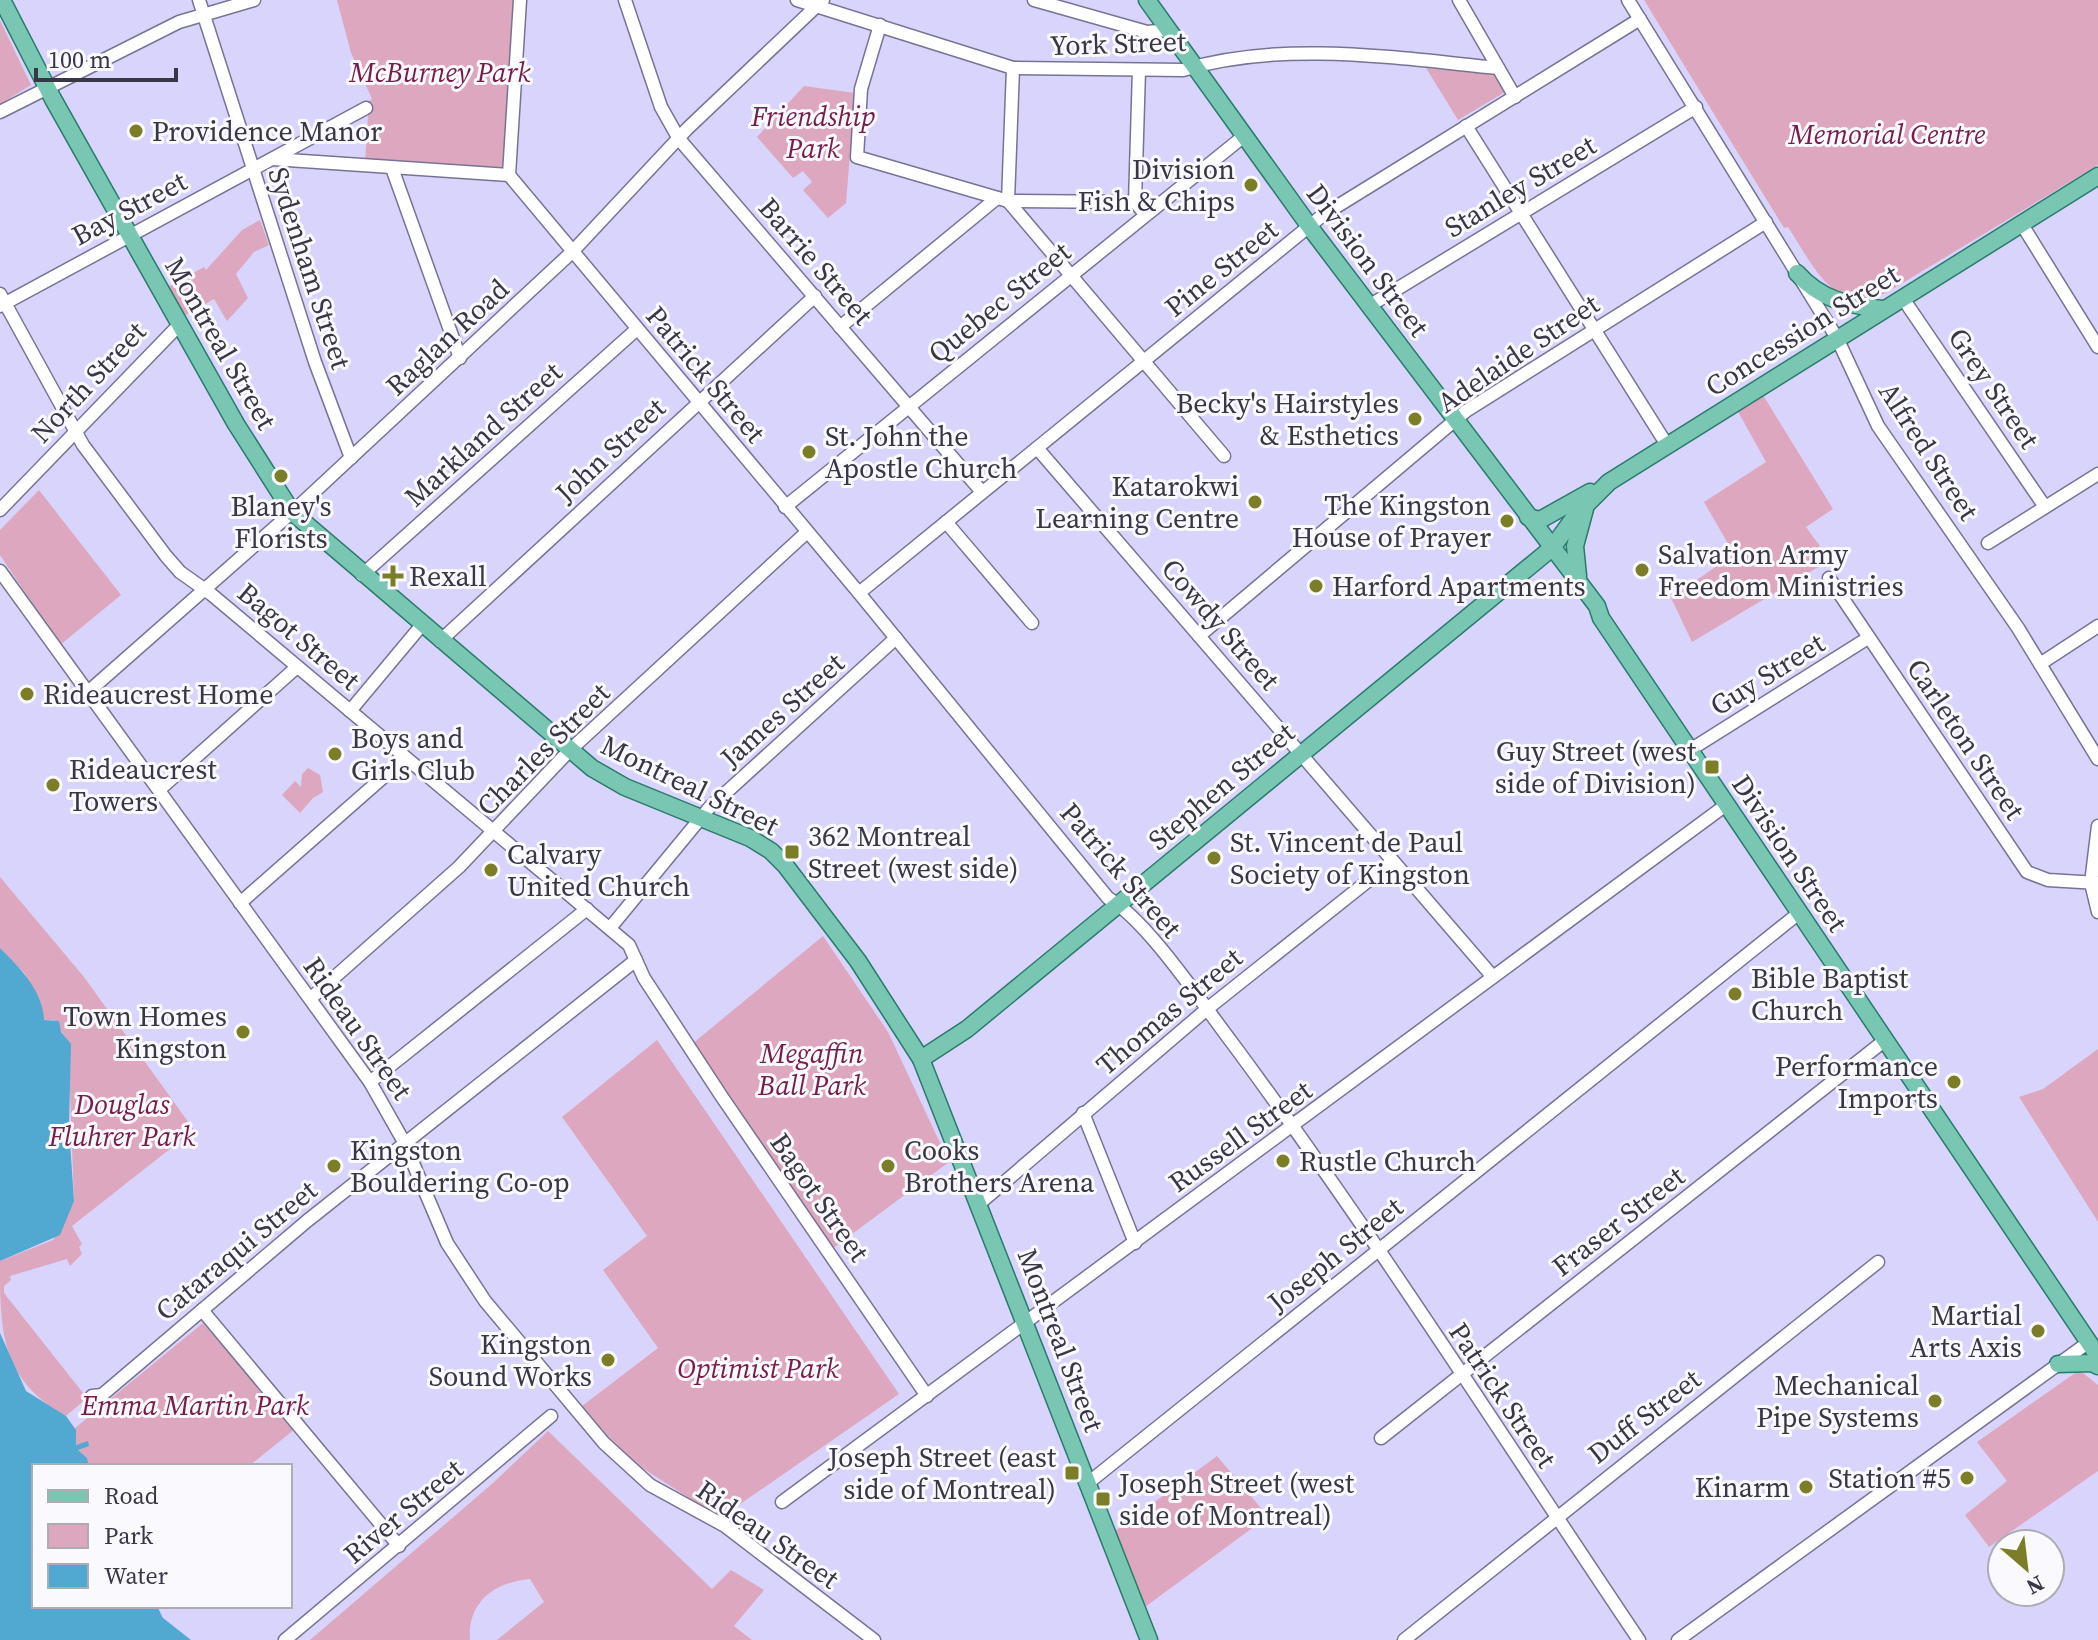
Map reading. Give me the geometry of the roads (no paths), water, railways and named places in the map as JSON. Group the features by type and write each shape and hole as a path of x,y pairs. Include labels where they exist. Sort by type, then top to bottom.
{"main road":[{"name":"Montreal Street","path":"2,0 47,89 236,424 292,512 569,751 625,787 750,838 785,865 858,961 921,1059 1149,1640"},
{"name":"Division Street","path":"1147,0 1310,227 1528,517 1578,578 1597,606 1601,618 1726,805 2094,1349"},
{"name":"Concession Street","path":"1552,548 1609,482 2098,176"},
{"path":"1797,273 1813,291 1832,300 1882,309"},
{"path":"1528,517 1540,520 1609,482"},
{"path":"1578,578 1575,546 1587,504"},
{"name":"Division Street","path":"1552,548 1554,560 1589,610 1601,618"},
{"name":"Stephen Street","path":"921,1059 967,1029 1552,548"},
{"path":"2058,1364 2092,1363 2098,1366"}],"street":[{"name":"Sydenham Street","path":"199,0 315,362 351,458"},
{"path":"0,112 179,22 254,0"},
{"path":"273,159 509,175 520,0"},
{"name":"Barrie Street","path":"625,0 661,107 679,139 982,492"},
{"name":"York Street","path":"797,0 820,3 1013,68 1183,70 1289,54 1498,68"},
{"path":"1034,0 1147,32 1169,30"},
{"path":"1459,0 1515,97"},
{"name":"Alfred Street","path":"1628,0 1837,338 1878,426 2040,664 2098,759"},
{"name":"Raglan Road","path":"88,692 460,358 572,252 679,139 820,3"},
{"name":"Pine Street","path":"859,593 1310,227 1640,19"},
{"path":"880,25 861,89 857,157 1002,199 1135,202"},
{"path":"840,327 1002,199 1013,68"},
{"path":"1139,70 1135,202 1145,214"},
{"name":"Stanley Street","path":"1369,306 1696,107"},
{"name":"Bay Street","path":"2,301 366,108"},
{"path":"1466,126 1667,445"},
{"name":"Quebec Street","path":"785,507 1244,136"},
{"path":"392,168 460,358"},
{"name":"Patrick Street","path":"509,175 859,593 1108,898 1129,911 1207,1009 1294,1126 1639,1640"},
{"path":"1002,199 1071,275 1224,456"},
{"name":"Adelaide Street","path":"1199,636 1455,420 1766,222"},
{"path":"2021,223 2098,347"},
{"name":"John Street","path":"440,641 815,296"},
{"name":"Grey Street","path":"1902,297 2045,507"},
{"name":"Bagot Street","path":"2,301 76,431 166,556 629,945 644,978 722,1097 927,1396"},
{"name":"North Street","path":"0,510 180,324"},
{"name":"Markland Street","path":"362,575 637,329"},
{"name":"Cowdy Street","path":"1037,448 1493,977"},
{"path":"1988,543 2098,474"},
{"path":"946,522 1032,623"},
{"name":"Charles Street","path":"311,998 494,833 569,751 807,532"},
{"name":"Rideau Street","path":"0,571 370,1082 404,1142 447,1243 485,1301 604,1443 650,1485 725,1526 874,1640"},
{"name":"Carleton Street","path":"1829,578 2027,872 2048,880 2095,883"},
{"path":"350,711 421,626"},
{"path":"2040,664 2098,626"},
{"name":"James Street","path":"610,928 702,818 896,638"},
{"name":"Guy Street","path":"1690,750 1868,638"},
{"path":"159,790 297,667"},
{"path":"240,903 405,758"},
{"name":"Russell Street","path":"782,1502 1026,1325 1726,805"},
{"path":"2098,826 2095,883 2098,912"},
{"name":"Thomas Street","path":"980,1203 1207,1009 1393,861"},
{"path":"370,1082 587,909"},
{"name":"Joseph Street","path":"1088,1483 1799,913"},
{"name":"Cataraqui Street","path":"92,1396 102,1395 404,1142 636,960"},
{"name":"Fraser Street","path":"1381,1438 1884,1041"},
{"path":"1083,1113 1135,1243"},
{"name":"Duff Street","path":"1404,1640 1555,1516 1878,1262"},
{"path":"202,1310 399,1546"},
{"path":"1678,1640 2058,1364 2094,1349"},
{"name":"River Street","path":"285,1640 551,1416"}],"water":[{"path":"0,948 35,990 44,1020 59,1021 61,1032 71,1044 69,1127 74,1201 60,1235 0,1261"},
{"path":"0,1333 26,1391 66,1416 76,1430 76,1445 88,1441 89,1446 78,1450 88,1464 32,1464 32,1608 158,1608 163,1618 191,1640 0,1640"}],"place":[{"name":"Providence Manor","path":"136,131"},
{"name":"Division Fish & Chips","path":"1251,185"},
{"name":"Becky's Hairstyles & Esthetics","path":"1415,419"},
{"name":"St. John the Apostle Church","path":"809,452"},
{"name":"Blaney's Florists","path":"281,476"},
{"name":"Katarokwi Learning Centre","path":"1255,502"},
{"name":"The Kingston House of Prayer","path":"1507,521"},
{"name":"Salvation Army Freedom Ministries","path":"1642,570"},
{"name":"Rexall","path":"393,576"},
{"name":"Harford Apartments","path":"1316,586"},
{"name":"Rideaucrest Home","path":"27,694"},
{"name":"Boys and Girls Club","path":"335,754"},
{"name":"Guy Street (west side of Division)","path":"1712,767"},
{"name":"Rideaucrest Towers","path":"53,785"},
{"name":"362 Montreal Street (west side)","path":"792,852"},
{"name":"St. Vincent de Paul Society of Kingston","path":"1214,858"},
{"name":"Calvary United Church","path":"491,870"},
{"name":"Bible Baptist Church","path":"1735,994"},
{"name":"Town Homes Kingston","path":"243,1032"},
{"name":"Performance Imports","path":"1954,1082"},
{"name":"Rustle Church","path":"1283,1161"},
{"name":"Kingston Bouldering Co-op","path":"334,1166"},
{"name":"Cooks Brothers Arena","path":"888,1166"},
{"name":"Martial Arts Axis","path":"2038,1331"},
{"name":"Kingston Sound Works","path":"608,1360"},
{"name":"Mechanical Pipe Systems","path":"1935,1401"},
{"name":"Joseph Street (east side of Montreal)","path":"1072,1473"},
{"name":"Station #5","path":"1967,1478"},
{"name":"Kinarm","path":"1806,1487"},
{"name":"Joseph Street (west side of Montreal)","path":"1103,1499"}],"park label":[{"name":"McBurney Park","path":"440,72"},
{"name":"Friendship Park","path":"813,132"},
{"name":"Memorial Centre","path":"1887,134"},
{"name":"Megaffin Ball Park","path":"812,1069"},
{"name":"Douglas Fluhrer Park","path":"122,1120"},
{"name":"Optimist Park","path":"758,1368"},
{"name":"Emma Martin Park","path":"195,1405"}]}
